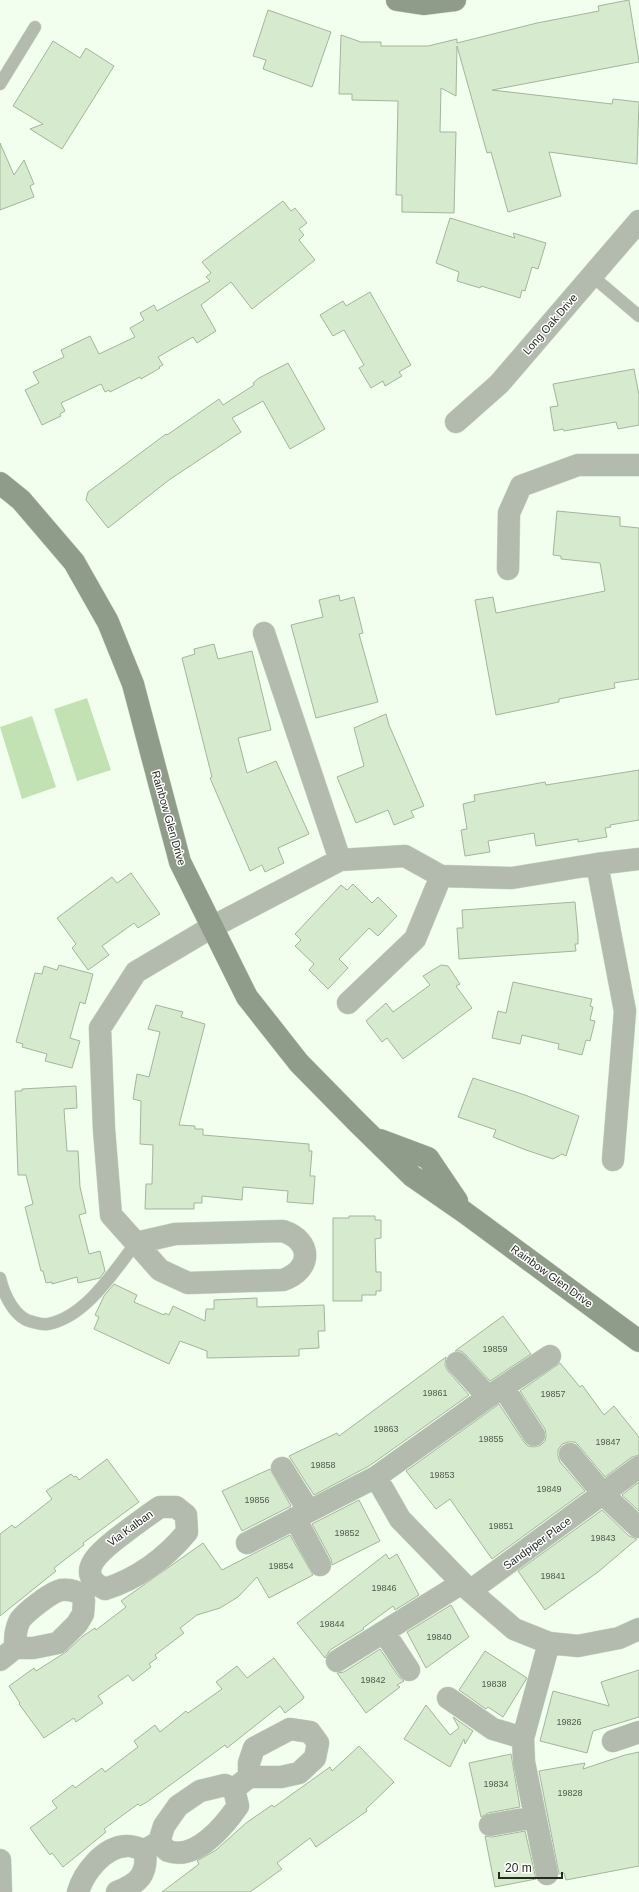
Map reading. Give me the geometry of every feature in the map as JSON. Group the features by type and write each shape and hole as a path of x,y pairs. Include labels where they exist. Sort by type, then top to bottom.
{"street":[{"path":"397,0 423,4 455,0"},
{"name":"Long Oak Drive","path":"456,422 499,384 639,221"},
{"path":"508,569 508,513 521,486 578,466 639,465"},
{"name":"Rainbow Glen Drive","path":"0,483 21,500 74,562 108,622 133,684 180,862 247,997 300,1063 371,1137 428,1158 464,1212 639,1341"},
{"path":"264,633 340,860"},
{"path":"136,1243 175,1234 283,1231 294,1235 302,1244 305,1256 302,1268 294,1276 283,1280 188,1283 160,1270 111,1215 104,1128 100,1028 136,972 212,927 340,860 405,856 441,876 512,878 597,864 639,859"},
{"path":"597,864 625,1011 613,1160"},
{"path":"348,1003 415,939 441,876"},
{"path":"247,1542 376,1477 495,1392 550,1356"},
{"path":"457,1363 495,1392 534,1435"},
{"path":"570,1454 604,1495 638,1527"},
{"name":"Sandpiper Place","path":"337,1661 384,1632 466,1587 604,1495 639,1467"},
{"path":"282,1468 302,1515 320,1565"},
{"path":"376,1477 400,1519 466,1587 514,1629 549,1644 578,1646 619,1638 639,1629"},
{"path":"88,1589 84,1601 83,1614 77,1624 58,1644 7,1654 20,1620 28,1612 60,1590 76,1591 88,1589"},
{"path":"384,1632 409,1670"},
{"path":"547,1874 524,1762 523,1738 549,1644"},
{"path":"448,1698 493,1729 523,1738"},
{"path":"613,1741 639,1732"},
{"path":"78,1892 88,1872 100,1859 112,1850 127,1846 152,1846 168,1851 185,1852 208,1841 226,1823 238,1806 241,1783 200,1791 178,1806 152,1846 139,1880 117,1892"},
{"path":"490,1825 535,1817"},
{"path":"0,1863 1,1892"},
{"path":"0,1863 18,1892"}],"lane":[{"path":"0,84 35,26"},
{"path":"592,276 639,316"},
{"path":"0,1278 14,1309 25,1321 47,1324 68,1317 96,1294 136,1243"}],"green space":[{"path":"87,698 111,770 77,781 54,709"},
{"path":"32,716 56,787 22,799 0,727"}],"building":[{"path":"629,0 639,62 492,90 612,104 613,99 639,102 637,164 549,152 561,196 508,212 491,152 487,153 457,46 456,96 441,88 440,132 456,132 454,213 402,212 402,195 396,195 398,101 352,100 352,94 339,94 341,35 361,42 381,42 381,46 428,46 457,39 457,43 537,23 599,11 598,6"},
{"path":"268,10 331,32 312,87 263,69 266,60 253,56"},
{"path":"53,41 80,58 86,48 114,66 62,149 30,129 43,124 13,106"},
{"path":"0,143 14,175 24,160 34,184 30,186 34,197 0,210"},
{"path":"283,201 291,211 295,208 307,223 299,229 304,235 299,240 315,260 252,309 231,282 201,305 216,331 197,343 193,337 158,357 163,365 141,379 140,377 110,392 109,390 105,392 101,384 61,403 65,411 60,414 61,416 42,425 25,390 39,383 33,372 64,357 61,350 90,336 99,354 135,337 130,328 144,320 140,313 154,305 157,311 210,281 206,277 211,273 202,262"},
{"path":"450,218 515,238 513,233 546,243 538,269 532,267 525,291 522,290 520,298 481,286 480,288 457,281 459,272 436,263"},
{"path":"370,292 411,365 399,372 402,376 385,386 383,381 371,388 359,368 364,365 344,330 333,336 320,315 343,301 346,306"},
{"path":"288,363 325,429 290,449 263,401 232,418 241,432 169,480 108,528 86,500 88,492 166,434 167,435 219,399 223,405 254,385 253,383 259,378"},
{"path":"634,369 639,395 639,425 618,429 616,422 564,431 563,429 554,431 550,407 558,406 553,384"},
{"path":"557,511 620,517 620,526 639,528 639,679 614,683 615,688 559,699 559,702 496,715 475,600 493,597 496,613 605,591 600,563 561,559 561,556 553,555"},
{"path":"339,595 340,601 354,597 363,633 359,634 378,702 316,718 291,625 323,617 319,600"},
{"path":"214,644 218,659 252,651 271,730 238,738 247,773 276,761 309,834 278,848 284,863 265,872 262,865 250,871 210,778 212,777 182,658 195,654 194,649"},
{"path":"386,714 389,725 424,806 411,811 414,817 394,825 388,810 356,823 337,777 364,766 354,728"},
{"path":"639,770 639,820 610,825 611,827 605,828 607,837 578,842 578,839 536,846 534,833 488,841 490,852 465,856 461,830 467,829 463,804 475,801 474,795 545,782 546,785"},
{"path":"131,873 160,914 138,928 134,923 102,946 109,955 88,970 72,948 76,944 57,918 112,877 117,883"},
{"path":"353,884 372,903 378,897 397,916 378,936 369,928 339,959 348,968 328,989 309,970 314,964 295,946 301,940 295,934 341,885 347,890"},
{"path":"575,902 578,935 578,944 575,944 576,951 459,959 457,928 463,928 462,910"},
{"path":"59,965 93,974 85,1004 80,1002 70,1038 80,1041 72,1068 45,1061 47,1054 22,1047 23,1044 16,1042 35,973 42,974 44,966 57,970"},
{"path":"441,965 448,966 460,984 456,986 472,1008 403,1059 387,1038 382,1042 366,1021 386,1003 393,1012 430,985 423,976"},
{"path":"513,982 592,999 590,1006 593,1007 590,1020 595,1021 590,1041 586,1040 582,1055 558,1049 559,1044 522,1035 520,1044 492,1038 498,1011 506,1013"},
{"path":"156,1005 183,1012 181,1017 205,1024 179,1125 195,1126 195,1129 203,1129 203,1135 309,1144 309,1151 312,1151 310,1176 315,1176 313,1204 287,1202 288,1191 243,1187 242,1200 202,1196 202,1203 194,1203 194,1209 145,1209 146,1184 152,1184 153,1145 140,1144 141,1101 133,1099 137,1074 149,1077 160,1032 148,1029"},
{"path":"473,1078 525,1095 579,1116 566,1156 562,1154 553,1159 526,1150 493,1137 496,1130 458,1117"},
{"path":"76,1086 77,1108 64,1109 67,1151 78,1151 80,1187 86,1213 79,1215 89,1254 100,1251 105,1271 100,1278 78,1283 77,1277 52,1284 52,1282 46,1283 43,1271 41,1271 25,1207 33,1204 26,1175 18,1175 15,1091 22,1091 22,1089"},
{"path":"349,1216 375,1216 375,1220 381,1220 381,1238 375,1239 376,1272 381,1272 381,1291 376,1291 376,1295 362,1295 362,1301 333,1301 333,1218 349,1218"},
{"path":"114,1284 137,1295 134,1302 164,1315 165,1313 169,1315 173,1306 205,1321 206,1309 214,1309 214,1300 257,1298 257,1307 324,1305 325,1331 318,1331 319,1348 299,1349 299,1356 207,1358 207,1351 180,1341 169,1364 94,1329 99,1317 95,1315 104,1296"},
{"path":"503,1316 531,1354 490,1381 466,1355 461,1351 455,1351"},
{"path":"446,1357 445,1365 448,1371 469,1395 369,1466 314,1495 289,1456 337,1433 339,1436"},
{"path":"560,1363 580,1387 582,1385 604,1415 614,1406 639,1437 639,1455 632,1457 605,1477 575,1442 562,1444 558,1450 560,1462 585,1491 492,1559 450,1499 436,1509 406,1471 499,1404 528,1446 534,1447 541,1445 545,1441 545,1429 520,1391"},
{"path":"107,1459 139,1502 83,1543 84,1545 54,1568 56,1571 0,1616 0,1534 12,1525 15,1528 52,1499 46,1491 71,1474 74,1477 76,1476 79,1480"},
{"path":"270,1469 291,1506 242,1531 222,1491"},
{"path":"639,1482 639,1511 622,1495"},
{"path":"359,1500 380,1541 332,1565 331,1559 312,1524"},
{"path":"602,1510 629,1536 637,1539 598,1572 545,1610 518,1571"},
{"path":"290,1535 313,1575 269,1598 257,1577 238,1597 220,1608 197,1615 180,1628 184,1633 155,1655 157,1658 149,1664 151,1667 133,1681 128,1675 98,1696 103,1703 76,1722 74,1718 44,1738 19,1704 20,1703 9,1686 34,1668 36,1671 66,1652 83,1636 95,1628 96,1630 126,1607 121,1601 203,1543 222,1570"},
{"path":"386,1554 389,1559 397,1554 419,1595 395,1610 393,1606 363,1628 364,1629 330,1650 325,1658 297,1623"},
{"path":"451,1605 469,1637 426,1668 407,1632"},
{"path":"380,1649 399,1677 404,1681 397,1685 400,1687 366,1713 337,1673 344,1672"},
{"path":"485,1651 527,1678 503,1717 488,1707 486,1709 459,1690"},
{"path":"274,1658 304,1697 303,1699 285,1713 280,1706 227,1748 225,1745 147,1802 140,1806 138,1804 104,1829 106,1832 63,1867 52,1853 50,1855 30,1828 57,1808 52,1801 73,1785 75,1788 102,1768 105,1772 138,1747 134,1741 155,1725 160,1732 186,1711 188,1713 222,1689 216,1682 237,1666 247,1678"},
{"path":"639,1670 639,1717 593,1731 587,1753 540,1741 553,1691 609,1706 601,1682"},
{"path":"426,1705 450,1735 459,1728 453,1717 473,1731 465,1744 464,1739 450,1767 404,1739"},
{"path":"359,1746 394,1782 366,1809 367,1811 316,1847 310,1838 277,1863 282,1869 250,1892 162,1892 199,1864 197,1861 216,1850 246,1823 272,1805 274,1807 330,1767 332,1771"},
{"path":"639,1752 639,1866 566,1880 564,1873 559,1874 539,1771 585,1763 583,1769"},
{"path":"511,1754 520,1807 488,1813 481,1817 469,1763"},
{"path":"525,1831 536,1879 495,1887 485,1836 492,1837"}]}
